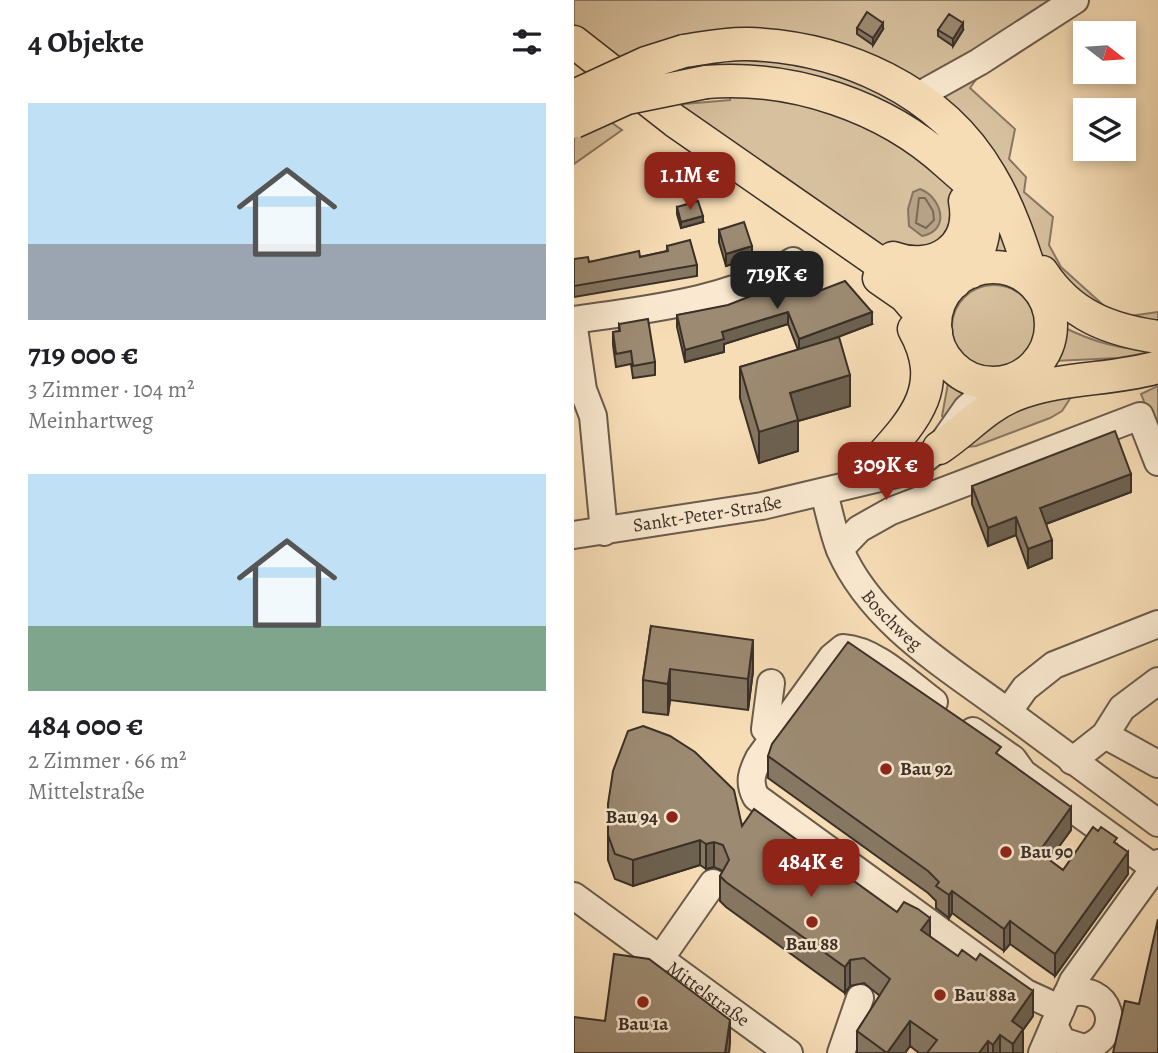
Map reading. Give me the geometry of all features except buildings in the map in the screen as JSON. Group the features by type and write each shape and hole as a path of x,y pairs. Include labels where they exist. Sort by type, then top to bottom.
{"main road":[{"path":"574,42 685,129 901,276 925,283 1001,267 1017,272 1093,320 1116,329 1158,338"},
{"path":"574,96 634,68 684,51 745,44 791,47 838,57 880,74 916,97 975,152 996,186 1043,289 1051,323 1049,343 1037,362 1010,379"},
{"path":"574,64 729,181 905,296 937,338 947,359 963,374 980,382 1158,357"},
{"path":"574,122 627,98 706,82 761,82 824,96 902,129 972,185 983,214 984,229 963,277 938,308 937,338"},
{"path":"838,233 911,263 930,262 948,255 959,243 966,216 963,194 952,167"},
{"path":"853,263 907,317 919,337 927,371 923,399 914,420 872,467"},
{"path":"939,448 982,414 1013,395 1069,379 1158,367"}],"street":[{"path":"916,97 979,62 1075,0"},
{"path":"574,320 702,297 766,276 793,261"},
{"path":"574,328 583,390 593,416 604,532"},
{"path":"832,491 905,448 930,416 939,384 937,338"},
{"name":"Sankt-Peter-Straße","path":"574,535 687,520 832,491 909,471 939,448 967,408 1010,379"},
{"path":"840,549 859,529 891,511 1140,416 1158,462"},
{"name":"Boschweg","path":"832,491 840,549 866,593 890,620 921,647 1158,823"},
{"path":"1007,712 1025,688 1054,665 1158,624"},
{"path":"1042,1053 1061,1009 1073,981 1156,865 1023,773 1013,759 857,649 844,648 832,657 751,773 751,788 756,797 1026,993 1061,1009"},
{"path":"1072,761 1105,734 1122,708 1158,681"},
{"path":"771,683 765,729 775,736"},
{"path":"1105,734 1153,753"},
{"path":"660,959 713,883"},
{"name":"Mittelstraße","path":"574,896 789,1053"},
{"path":"841,1053 860,998"}],"shaded area":[{"path":"574,0 1066,0 925,82 895,69 640,49 611,60 574,30"},
{"path":"771,56 853,75 925,116 976,170 1013,262 987,258 948,149 705,73 703,60"},
{"path":"974,76 977,78 970,88 1015,129 1009,159 1026,177 1024,192 1053,217 1049,245 1061,267 1111,312 1130,316 1158,312 1158,327 1132,326 1052,275 938,93"},
{"path":"767,93 875,127 948,181 957,200 947,245 896,252 877,244 671,112 684,104 730,100 731,94"},
{"path":"608,120 622,130 574,164 574,138"},
{"path":"994,285 1010,288 1024,297 1033,311 1036,327 1033,343 1024,357 1010,366 994,369 978,366 964,357 955,343 952,327 955,311 964,297 978,288"},
{"path":"1061,326 1108,344 1157,351 1118,358 1054,361 1062,340"},
{"path":"949,378 970,392 947,422 942,416"},
{"path":"1079,385 1062,411 1050,418 976,446 967,447 962,441 978,427"},
{"path":"1158,386 1158,436 1141,394"}],"water":[{"path":"920,189 934,199 940,214 937,228 922,236 909,226 908,209 913,192"}],"place":[{"name":"Bau 92","path":"886,769"},
{"name":"Bau 94","path":"672,817"},
{"name":"Bau 90","path":"1006,852"},
{"name":"Bau 88","path":"812,922"},
{"name":"Bau 88a","path":"940,995"},
{"name":"Bau 1a","path":"643,1002"}]}
